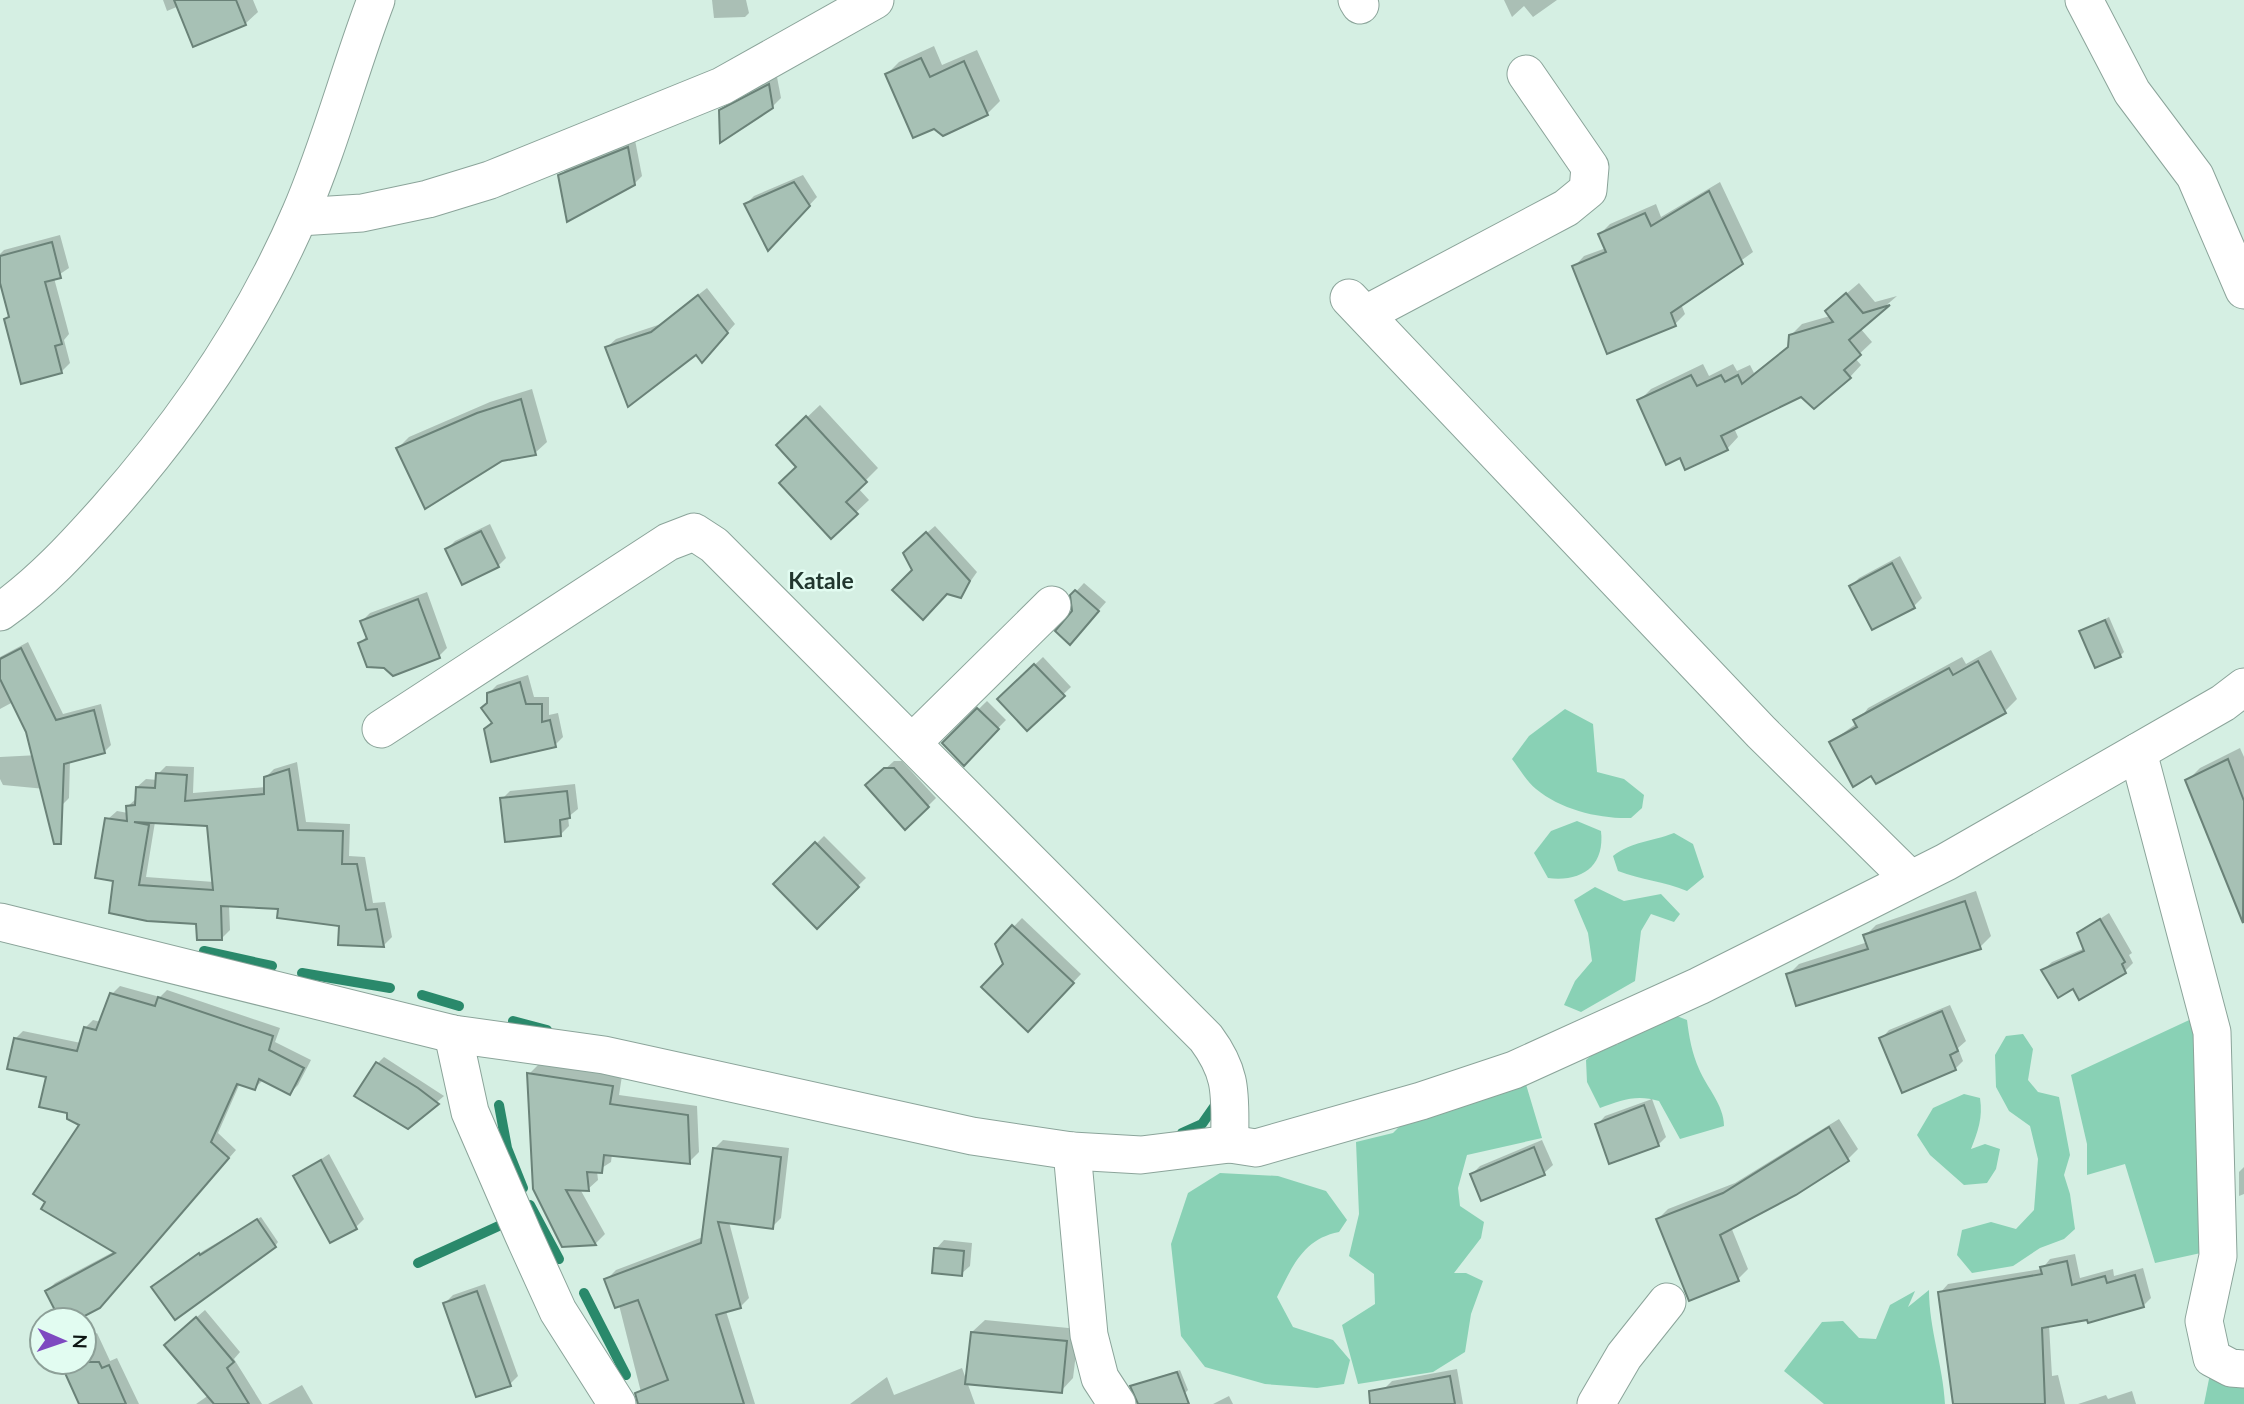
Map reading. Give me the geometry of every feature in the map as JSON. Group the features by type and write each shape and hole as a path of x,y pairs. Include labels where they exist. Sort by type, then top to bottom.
{"street":[{"path":"0,612 26,593 71,550 144,468 203,388 250,314 299,217 318,170 376,0"},
{"path":"299,217 362,213 428,199 491,180 722,86 875,0"},
{"path":"2084,0 2132,92 2195,176 2244,290"},
{"path":"1526,75 1590,167 1588,190 1566,208 1357,306 1762,732 1910,878"},
{"path":"381,729 668,542 694,532 715,545 1206,1038 1223,1061 1228,1081 1230,1144"},
{"path":"912,743 1052,605"},
{"path":"0,922 453,1034 604,1055 972,1136 1072,1151 1141,1155 1230,1144 1256,1148 1421,1101 1514,1070 1699,986 1946,862 2223,703 2244,687"},
{"path":"2138,752 2212,1032 2218,1256 2204,1321 2207,1341 2212,1358 2231,1368 2244,1369"},
{"path":"453,1034 470,1112 494,1169 558,1311 617,1404"},
{"path":"1072,1151 1089,1335 1100,1378 1117,1404"},
{"path":"1596,1404 1624,1356 1667,1302"}],"green space":[{"path":"1565,709 1593,724 1597,772 1624,779 1644,795 1642,808 1631,818 1594,815 1557,803 1533,786 1512,759 1529,736"},
{"path":"1577,821 1601,831 1601,844 1595,863 1588,870 1571,877 1548,878 1534,853 1551,831"},
{"path":"1674,833 1693,844 1704,877 1687,891 1618,871 1613,856 1620,851"},
{"path":"1595,887 1624,901 1661,894 1680,914 1674,922 1651,914 1641,931 1635,981 1581,1012 1564,1005 1575,981 1592,961 1588,933 1574,900"},
{"path":"1664,1011 1687,1020 1694,1057 1718,1104 1724,1126 1680,1139 1659,1101 1636,1098 1600,1108 1587,1082 1586,1060 1604,1045 1617,1045 1625,1032"},
{"path":"2200,1015 2210,1251 2155,1263 2125,1164 2087,1175 2087,1144 2071,1075"},
{"path":"2023,1034 2033,1049 2028,1080 2038,1092 2059,1097 2070,1155 2064,1175 2075,1229 2064,1239 2040,1248 2013,1266 1972,1273 1957,1255 1962,1230 1991,1222 2016,1229 2034,1210 2038,1159 2030,1126 2009,1111 1996,1087 1995,1055 2006,1036"},
{"path":"1525,1081 1542,1138 1467,1155 1458,1188 1460,1206 1484,1222 1481,1238 1454,1273 1466,1273 1483,1281 1471,1314 1465,1352 1433,1372 1358,1384 1342,1325 1375,1304 1374,1274 1349,1256 1359,1214 1356,1142 1393,1133 1422,1104"},
{"path":"1964,1094 1980,1098 1979,1124 1971,1149 1985,1144 2000,1149 1996,1169 1987,1183 1964,1185 1930,1155 1917,1135 1933,1108"},
{"path":"1220,1173 1278,1176 1326,1191 1347,1220 1339,1232 1316,1241 1300,1256 1277,1297 1293,1327 1333,1340 1350,1360 1344,1384 1317,1388 1265,1384 1205,1367 1181,1336 1171,1244 1188,1193"},
{"path":"1929,1290 1945,1404 1824,1404 1784,1371 1822,1322 1843,1321 1859,1338 1876,1339 1890,1305 1915,1291 1908,1307"},
{"path":"2210,1374 2244,1387 2244,1404 2204,1404"}],"building":[{"path":"174,0 236,0 246,25 193,47"},
{"path":"921,58 930,77 964,61 988,115 943,136 934,129 913,138 885,74"},
{"path":"769,84 773,108 720,143 719,110"},
{"path":"628,147 635,185 567,222 558,175"},
{"path":"794,182 810,206 768,251 744,204"},
{"path":"1709,191 1743,264 1671,313 1676,326 1607,354 1572,266 1606,252 1598,234 1645,213 1651,226"},
{"path":"52,242 61,278 45,282 62,344 55,346 62,373 21,384 4,319 9,317 0,283 0,256"},
{"path":"1846,293 1863,313 1890,305 1849,340 1861,355 1844,370 1851,378 1814,409 1801,397 1721,436 1728,450 1685,470 1680,458 1666,465 1637,400 1691,375 1697,386 1721,375 1725,382 1738,375 1742,384 1788,347 1789,335 1833,322 1825,311"},
{"path":"698,295 728,333 702,363 696,355 628,407 605,347 651,332"},
{"path":"521,399 536,455 502,461 425,509 396,448 477,413"},
{"path":"806,416 867,482 846,502 858,514 831,539 779,483 796,467 776,445"},
{"path":"481,531 499,567 462,585 445,549"},
{"path":"926,532 970,581 961,598 947,594 923,620 892,590 912,570 903,553"},
{"path":"1892,563 1915,608 1872,630 1849,586"},
{"path":"1075,590 1099,611 1070,645 1055,631 1072,611 1070,595"},
{"path":"418,599 440,658 393,676 384,668 367,667 358,643 367,639 360,621"},
{"path":"2105,620 2121,657 2095,668 2079,631"},
{"path":"21,648 56,720 94,710 105,753 64,764 61,844 54,844 26,732 0,679 0,659"},
{"path":"1978,661 2006,713 1876,784 1871,776 1853,787 1829,742 1857,727 1853,720 1886,702 1949,668 1953,675"},
{"path":"1034,664 1065,696 1027,731 997,699"},
{"path":"520,682 526,704 542,704 542,722 550,720 556,747 491,762 484,729 492,723 481,708 487,703 487,693"},
{"path":"977,708 999,729 964,766 942,743"},
{"path":"2228,759 2244,801 2243,923 2185,780"},
{"path":"884,768 894,768 929,807 905,830 865,785"},
{"path":"289,769 298,830 343,831 342,864 357,864 366,910 377,909 384,947 338,945 339,926 277,918 278,909 221,906 222,940 197,940 196,924 147,921 109,913 113,881 95,878 105,818 127,821 126,806 135,805 136,787 155,788 156,773 187,775 185,801 264,794 264,777","holes":["134,822 207,826 213,890 139,885 149,825"]},
{"path":"567,791 570,818 560,820 561,836 505,842 500,798"},
{"path":"815,842 859,887 817,929 773,884"},
{"path":"1965,901 1981,949 1796,1006 1786,974 1868,949 1863,935"},
{"path":"2100,919 2125,962 2122,964 2126,973 2079,1000 2073,989 2058,998 2041,970 2084,951 2077,933"},
{"path":"1012,925 1074,983 1028,1032 981,987 1003,964 995,944"},
{"path":"110,993 155,1006 158,997 273,1036 269,1050 304,1068 290,1095 259,1079 255,1090 237,1084 211,1142 229,1158 100,1308 53,1306 45,1291 115,1253 41,1209 45,1202 33,1194 79,1125 67,1119 67,1113 39,1107 46,1077 7,1069 14,1038 77,1051 84,1027 96,1030"},
{"path":"1942,1011 1958,1051 1950,1055 1956,1070 1902,1093 1879,1038"},
{"path":"376,1062 439,1104 408,1129 354,1096"},
{"path":"527,1073 613,1086 610,1104 688,1115 690,1164 604,1155 602,1173 587,1172 589,1191 566,1190 596,1245 562,1247 533,1189"},
{"path":"1644,1105 1659,1146 1609,1164 1595,1124"},
{"path":"1829,1127 1849,1161 1796,1195 1720,1235 1739,1281 1689,1301 1656,1219 1723,1193"},
{"path":"1534,1147 1545,1175 1481,1201 1470,1174"},
{"path":"713,1148 781,1157 773,1229 718,1222 741,1308 716,1315 744,1404 638,1404 635,1393 668,1380 638,1300 615,1308 604,1279 701,1243"},
{"path":"321,1160 357,1229 330,1243 293,1176"},
{"path":"257,1219 276,1247 175,1320 151,1287 199,1253 200,1255"},
{"path":"934,1248 964,1251 962,1276 932,1273"},
{"path":"2067,1261 2072,1285 2105,1276 2107,1283 2135,1275 2144,1307 2088,1323 2087,1320 2042,1328 2045,1404 1953,1404 1938,1292 2042,1274 2040,1267"},
{"path":"477,1291 511,1386 476,1397 443,1303"},
{"path":"196,1317 234,1362 227,1368 249,1404 214,1404 164,1345"},
{"path":"971,1332 1067,1341 1062,1393 965,1384"},
{"path":"98,1362 102,1368 109,1365 126,1404 79,1404 66,1376 98,1376"},
{"path":"1177,1372 1189,1404 1138,1404 1130,1386"},
{"path":"1450,1376 1455,1404 1370,1404 1369,1391"}],"waterway":[{"path":"204,951 272,966"},
{"path":"302,973 390,988"},
{"path":"422,995 459,1006"},
{"path":"513,1021 547,1030"},
{"path":"1182,1133 1202,1124 1216,1104"},
{"path":"499,1105 507,1148 523,1188"},
{"path":"530,1205 559,1259"},
{"path":"418,1263 503,1224 501,1218"},
{"path":"584,1293 626,1375"}],"district":[{"name":"Katale","path":"821,580"}]}
